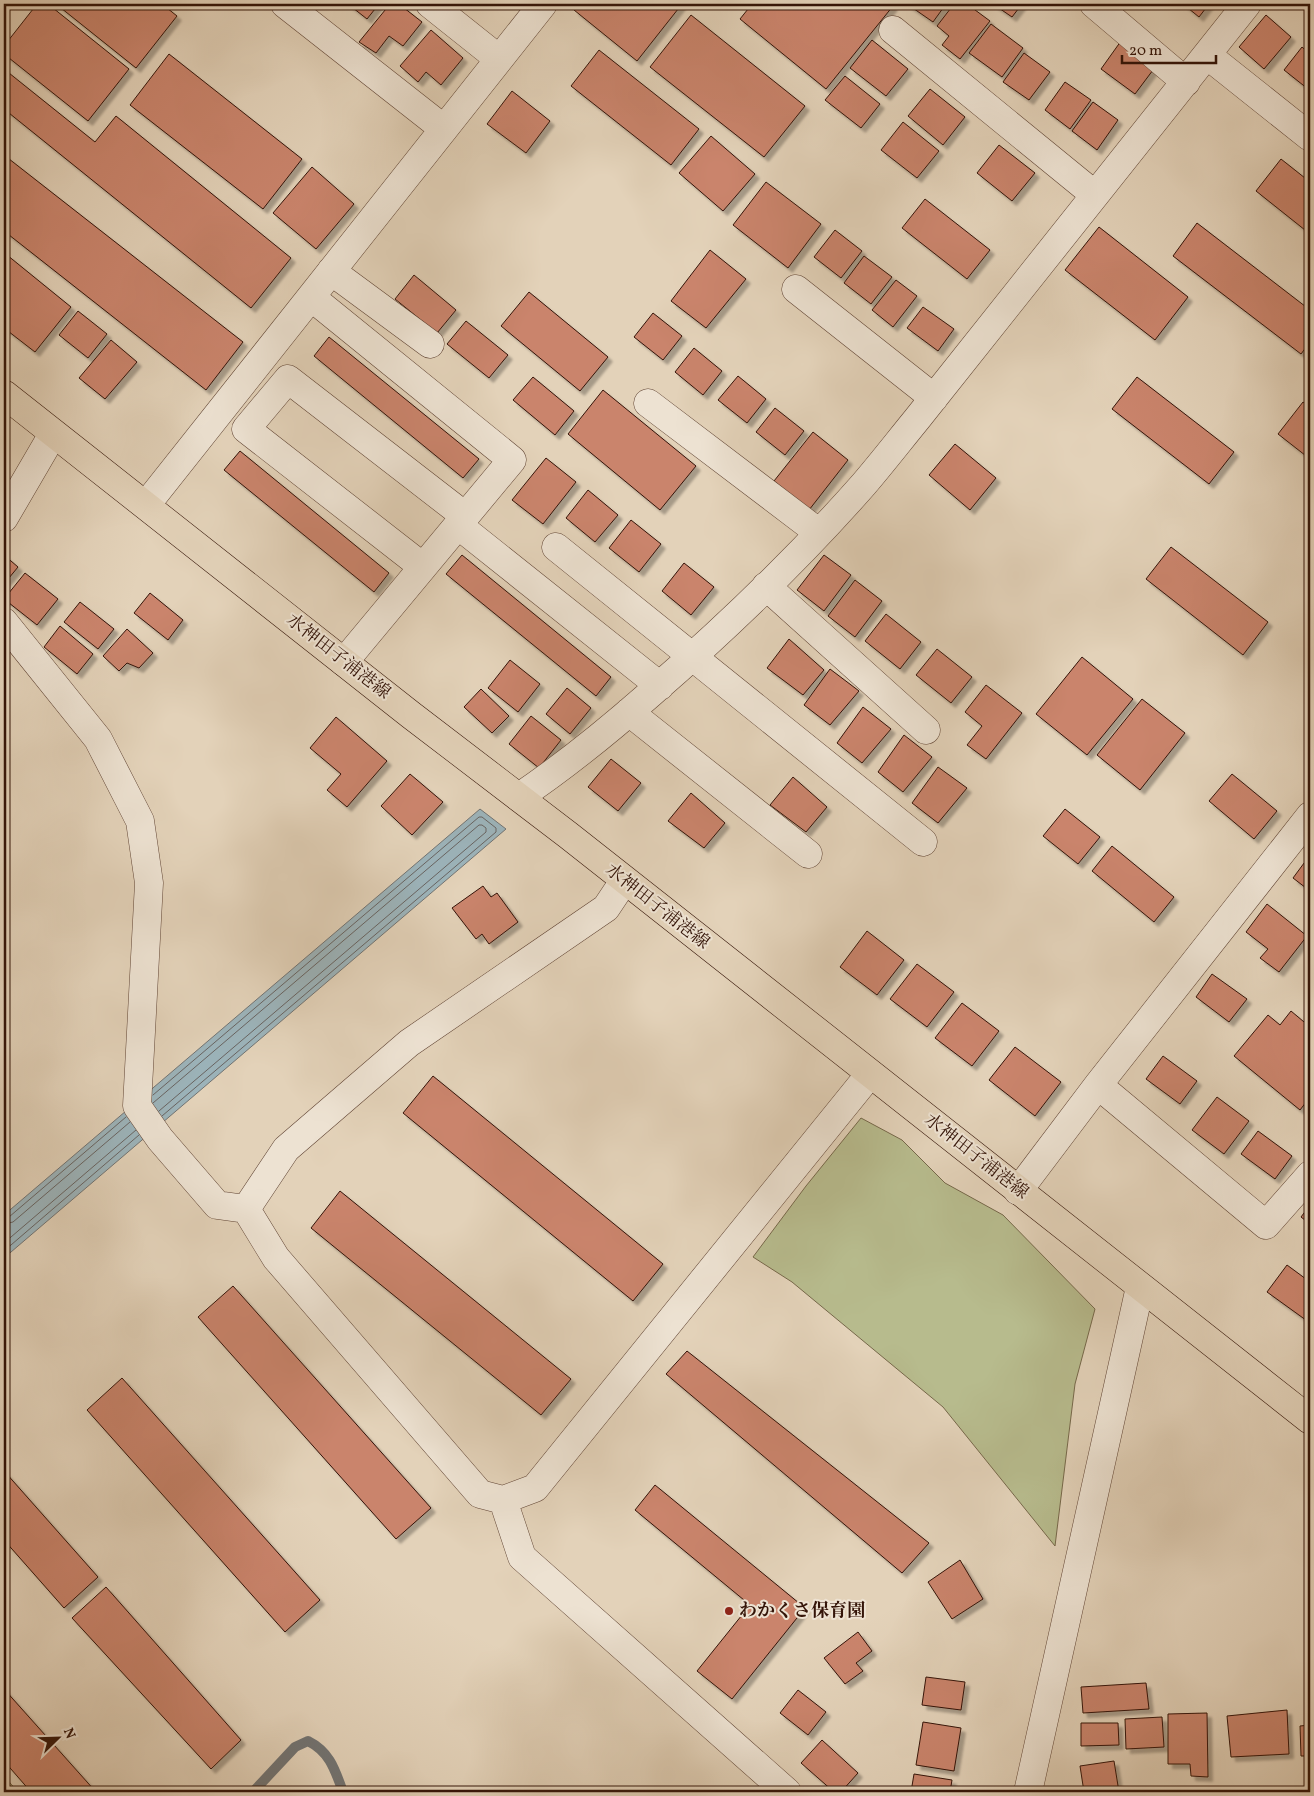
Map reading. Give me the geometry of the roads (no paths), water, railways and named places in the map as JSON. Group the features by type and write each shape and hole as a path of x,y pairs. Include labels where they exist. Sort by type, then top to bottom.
{"main road":[{"name":"水神田子浦港線","path":"4,394 1310,1420"}],"street":[{"path":"285,4 444,129"},
{"path":"430,4 499,58"},
{"path":"146,505 542,4"},
{"path":"1094,4 1186,82"},
{"path":"519,798 556,772 692,658 766,586 864,484 1247,4"},
{"path":"893,30 1095,195"},
{"path":"1207,55 1310,137"},
{"path":"331,271 430,344"},
{"path":"796,289 934,398"},
{"path":"311,297 512,460 344,662"},
{"path":"423,567 246,429 288,379 462,520 660,686"},
{"path":"648,403 818,532"},
{"path":"4,518 54,434"},
{"path":"556,547 923,842"},
{"path":"766,586 926,730"},
{"path":"4,622 98,739 140,821 149,883 137,1106 154,1131 217,1205 246,1209"},
{"path":"629,712 808,854"},
{"path":"1018,1191 1098,1085 1310,816"},
{"path":"246,1209 286,1149 300,1136 409,1042 606,908 624,881"},
{"path":"246,1209 276,1258 480,1494 503,1500 535,1488 870,1074"},
{"path":"1098,1085 1266,1225 1310,1175"},
{"path":"1028,1792 1140,1286"},
{"path":"503,1500 522,1557 787,1792"}],"water":[{"path":"480,809 506,829 4,1258 4,1215"}],"waterway":[{"path":"253,1792 295,1747 308,1741 327,1756 343,1792"}],"place":[{"name":"わかくさ保育園","path":"729,1611"}]}
